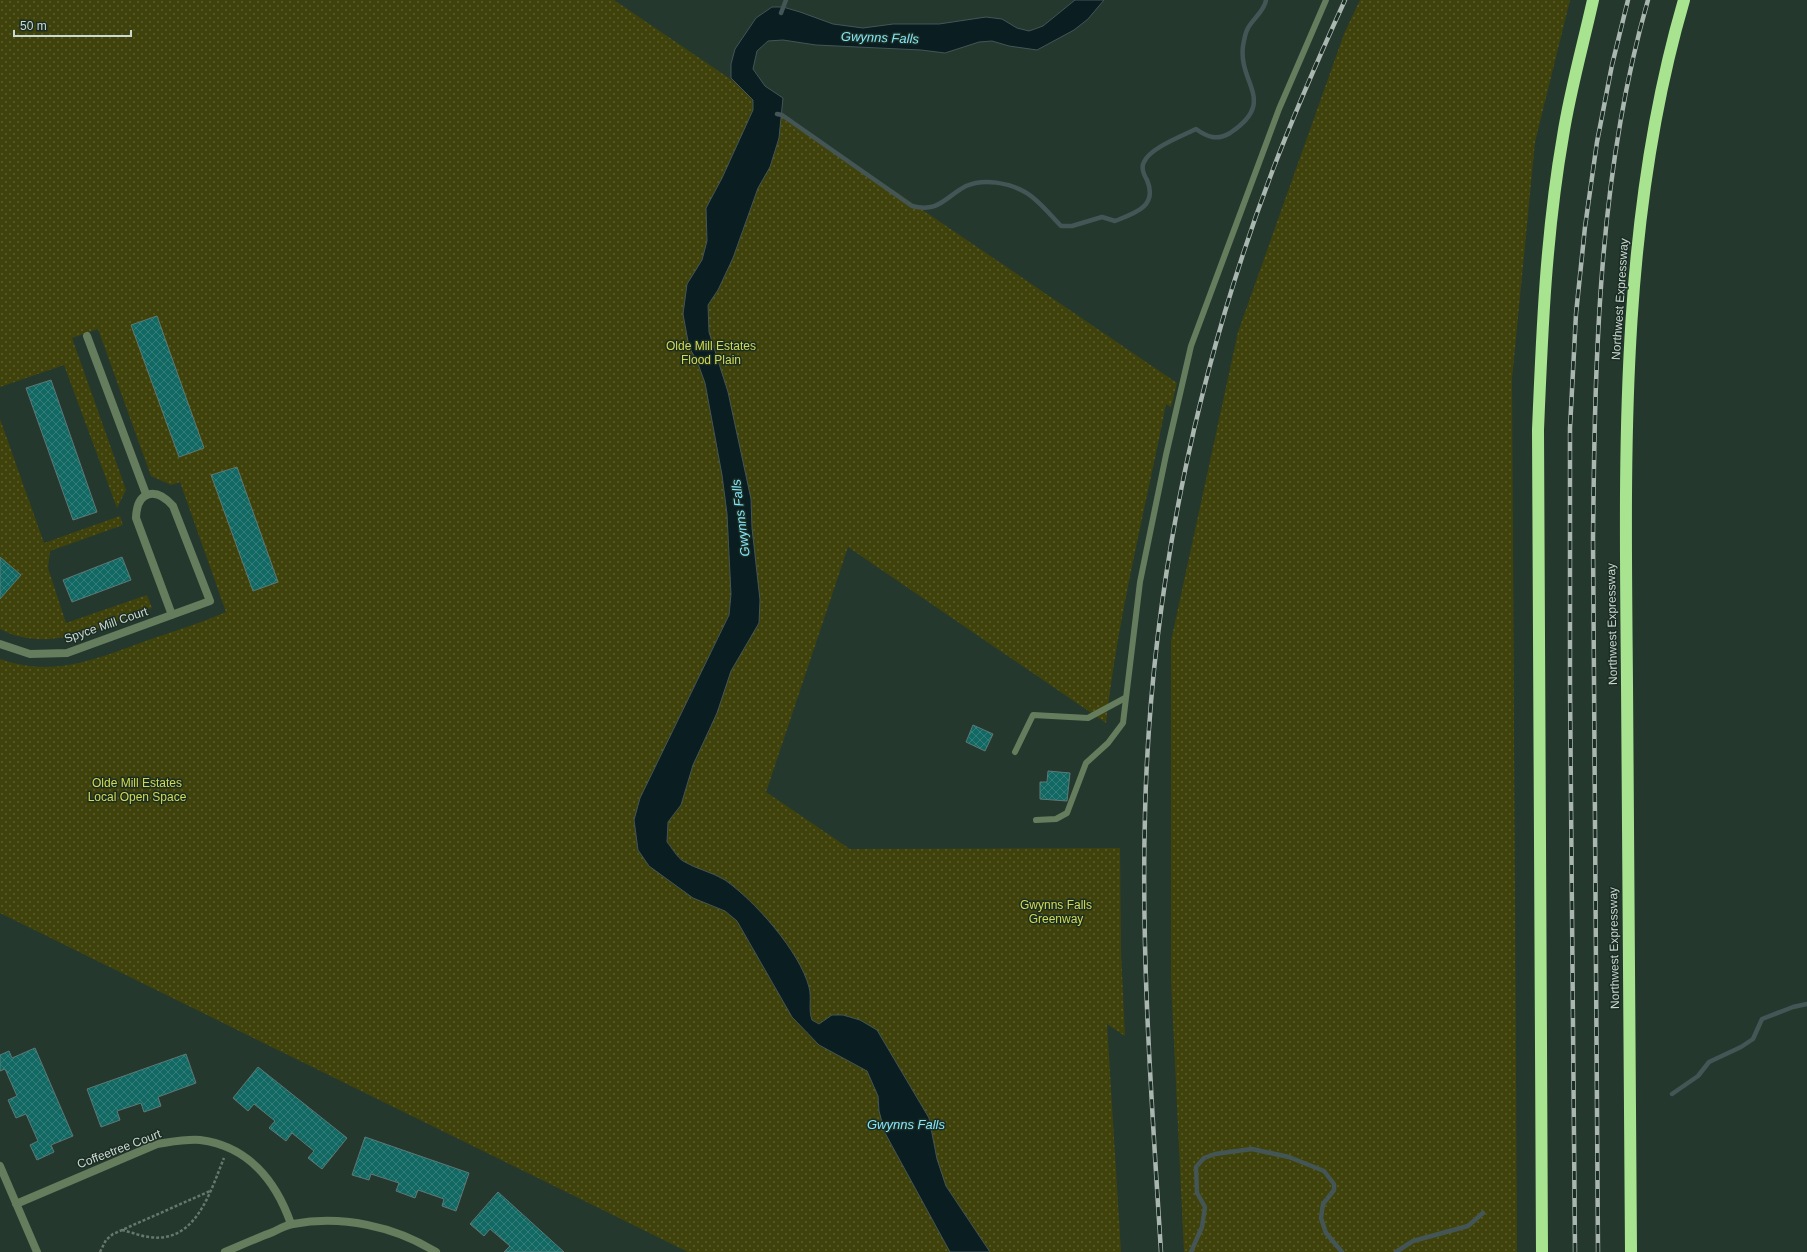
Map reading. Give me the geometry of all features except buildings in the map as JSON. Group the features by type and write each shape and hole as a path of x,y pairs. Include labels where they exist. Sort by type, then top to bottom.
{"highway":[{"path":"1542,1252 1538,694 1539,399 1543,313 1551,223 1562,144 1593,0"},
{"name":"Northwest Expressway","path":"1631,1252 1625,538 1627,419 1631,316 1638,234 1664,76 1684,0"}],"street":[{"path":"88,336 146,494 138,503 136,518 172,615"},
{"name":"Spyce Mill Court","path":"0,644 30,654 67,653 210,601 174,506 166,497 146,494"},
{"name":"Coffeetree Court","path":"16,1204 157,1144 180,1140 200,1140 228,1148 252,1162 276,1188 284,1202 291,1224"},
{"path":"0,1166 36,1252"},
{"path":"225,1252 291,1224 347,1222 374,1226 398,1233 436,1252"}],"lane":[{"path":"1036,820 1056,819 1067,813 1086,763 1108,743 1123,724 1140,582 1166,455 1191,346 1279,109 1326,0"},
{"path":"1015,752 1033,715 1088,718 1126,698"}],"path":[{"path":"122,1230 154,1238 169,1236 179,1232 196,1218 210,1191 228,1148"},
{"path":"100,1252 106,1240 113,1234 210,1191"}],"green space":[{"path":"0,0 614,0 1177,383 1171,407 1166,404 1117,643 1106,723 848,547 766,792 850,849 1120,848 1121,953 1125,1036 1107,1024 1121,1252 688,1252 0,913 0,659 21,665 41,667 78,663 115,652 226,612 180,482 171,485 151,476 98,329 72,338 126,490 117,508 64,365 0,387"},
{"path":"1360,0 1570,0 1535,142 1512,379 1517,1252 1184,1252 1171,980 1171,641 1238,332 1344,34"},
{"path":"0,419 44,543 120,516 123,525 50,551 48,568 66,623 147,595 152,608 77,635 57,638 38,639 19,636 0,629"}],"water":[{"name":"Gwynns Falls","path":"1075,0 1104,0 1088,19 1074,30 1037,50 1009,46 992,41 979,42 945,53 921,50 816,45 783,40 768,41 757,51 753,69 765,86 783,98 779,138 770,167 758,188 733,258 718,290 708,305 709,332 728,392 751,499 752,528 760,600 759,623 731,671 717,713 693,765 681,805 668,822 667,842 683,861 720,877 737,889 775,928 796,958 804,973 810,991 810,1012 812,1020 819,1024 832,1015 843,1015 860,1020 877,1030 929,1118 937,1159 946,1186 990,1252 950,1252 885,1133 879,1111 878,1096 867,1071 819,1045 792,1017 737,921 725,911 693,898 649,866 638,850 634,820 640,798 729,615 731,594 727,514 722,475 705,383 697,361 689,347 683,314 687,284 702,260 707,241 706,208 722,178 753,110 753,100 731,78 731,64 735,49 756,18 772,7 783,7 833,24 863,28 893,24 939,24 986,17 1002,19 1017,28 1029,31 1043,26"}],"waterway":[{"path":"781,13 786,0"},
{"path":"777,114 782,115 912,206 921,208 935,206 966,186 981,182 988,182 1012,186 1030,195 1040,203 1061,226 1072,226 1102,217 1115,221 1137,211 1147,202 1150,196 1150,189 1143,166 1147,157 1159,147 1196,129 1208,136 1221,137 1230,133 1244,122 1252,111 1254,101 1253,92 1243,59 1243,46 1247,30 1265,4 1266,0"},
{"path":"1672,1094 1698,1076 1709,1062 1741,1047 1753,1039 1762,1019 1793,1007 1807,1004"},
{"path":"1191,1252 1202,1227 1205,1207 1197,1193 1196,1167 1204,1158 1215,1154 1252,1149 1289,1157 1324,1171 1334,1184 1334,1190 1323,1204 1321,1218 1326,1233 1342,1252"},
{"path":"1396,1252 1413,1241 1468,1226 1483,1213"}],"railway":[{"path":"1161,1252 1148,1033 1144,869 1149,732 1156,650 1167,569 1199,407 1220,328 1245,249 1272,172 1316,64 1345,0"},
{"path":"1575,1252 1570,686 1570,428 1576,314 1585,227 1597,142 1612,65 1628,0"},
{"path":"1598,1252 1593,538 1595,402 1602,266 1609,199 1631,66 1648,0"}],"park label":[{"name":"Olde Mill Estates Flood Plain","path":"711,353"},
{"name":"Olde Mill Estates Local Open Space","path":"137,790"},
{"name":"Gwynns Falls Greenway","path":"1056,912"}]}
